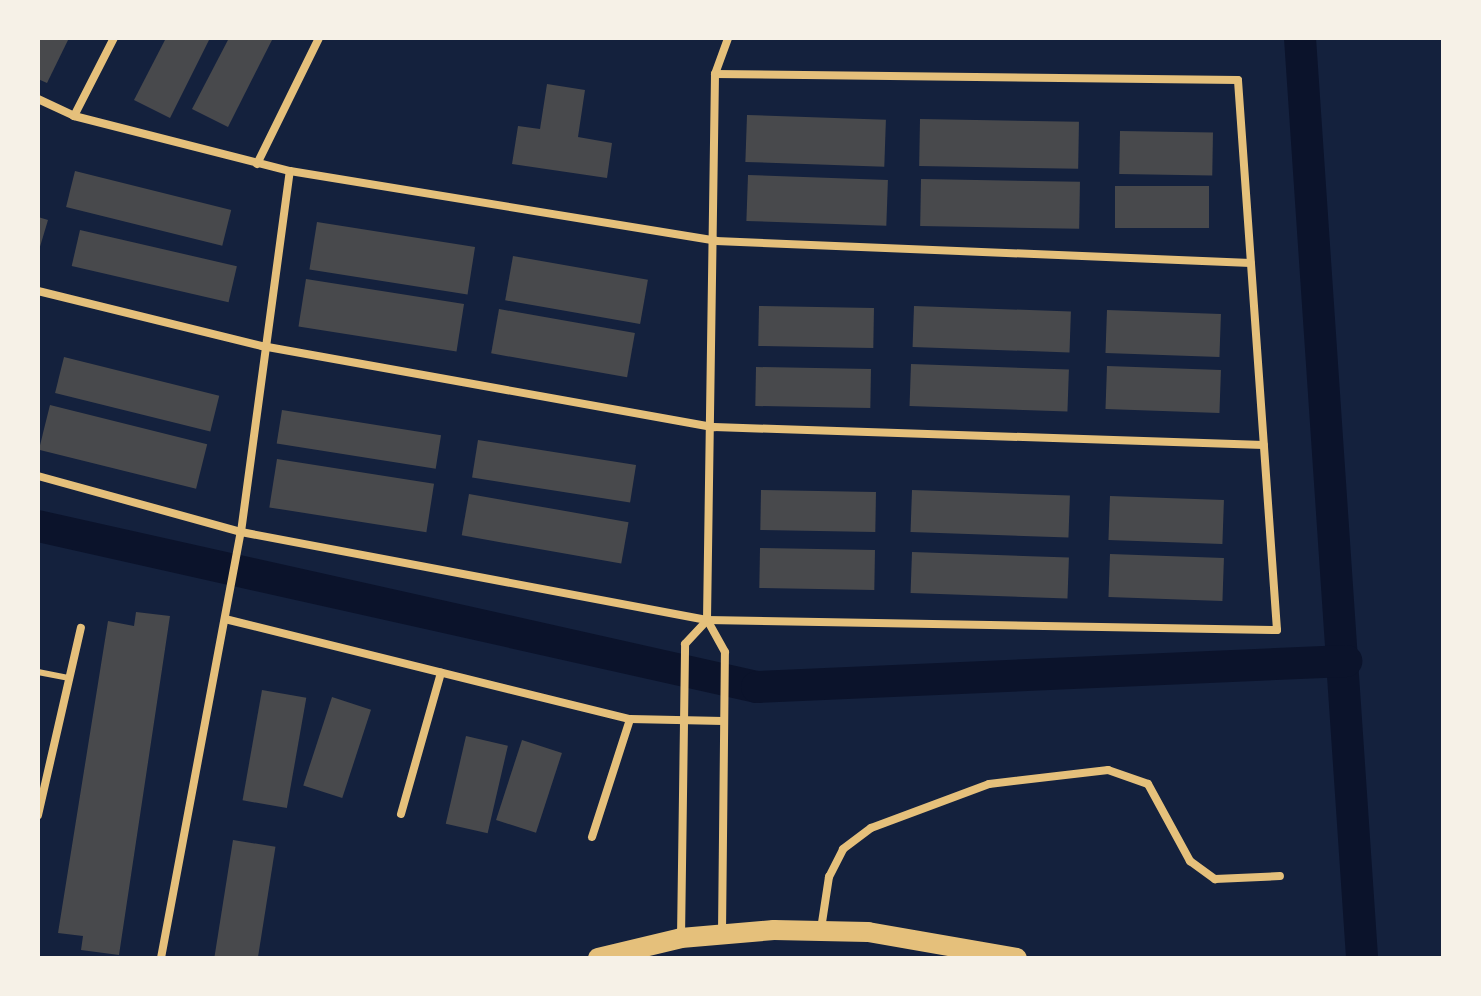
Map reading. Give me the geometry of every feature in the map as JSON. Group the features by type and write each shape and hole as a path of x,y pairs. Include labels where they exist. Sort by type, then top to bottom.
{"main road":[{"path":"598,958 681,938 722,932 821,930 1017,958"}],"street":[{"path":"74,116 114,38"},
{"path":"257,164 319,38"},
{"path":"722,932 725,652 707,620 714,427 715,74 728,38"},
{"path":"38,476 241,532 707,620 1277,630 1238,80 715,74"},
{"path":"38,99 74,116 290,171 716,241 1251,263"},
{"path":"161,958 241,532 262,346 290,171"},
{"path":"38,291 262,346 714,427 1264,445"},
{"path":"225,619 630,719 723,721"},
{"path":"681,938 685,644 707,620"},
{"path":"38,815 81,628"},
{"path":"401,814 441,673"},
{"path":"592,837 630,719"},
{"path":"821,930 829,877 843,849 871,828 989,784 1108,770 1148,784 1190,861 1215,879 1280,876"}],"lane":[{"path":"38,672 69,678"}],"building":[{"path":"38,38 69,38 47,83 38,79"},
{"path":"166,38 210,38 170,118 134,100"},
{"path":"229,38 273,38 228,127 192,109"},
{"path":"547,84 585,90 578,137 612,143 607,178 512,164 518,126 540,129"},
{"path":"747,115 886,120 884,167 745,162"},
{"path":"920,119 1079,122 1078,169 919,166"},
{"path":"1120,131 1213,133 1212,176 1119,174"},
{"path":"75,171 231,210 222,246 66,207"},
{"path":"748,175 888,180 886,226 746,221"},
{"path":"921,179 1080,182 1079,229 920,226"},
{"path":"1115,186 1209,186 1209,228 1115,228"},
{"path":"38,217 48,220 39,250 38,250"},
{"path":"317,222 475,247 468,294 309,269"},
{"path":"80,230 237,266 229,302 72,266"},
{"path":"513,256 648,280 640,324 505,300"},
{"path":"306,279 464,304 457,351 298,326"},
{"path":"759,306 874,308 873,348 758,346"},
{"path":"914,306 1071,311 1069,352 913,347"},
{"path":"499,309 635,333 627,377 491,353"},
{"path":"1107,310 1221,314 1219,357 1105,353"},
{"path":"64,357 219,396 210,432 55,393"},
{"path":"911,364 1069,370 1067,411 910,406"},
{"path":"1107,366 1221,370 1219,413 1105,409"},
{"path":"756,367 871,369 870,408 755,406"},
{"path":"50,405 207,444 196,489 39,450"},
{"path":"282,410 441,435 436,469 277,444"},
{"path":"478,440 636,465 630,503 472,478"},
{"path":"277,459 434,484 426,532 269,507"},
{"path":"761,490 876,492 875,532 760,530"},
{"path":"912,490 1070,496 1068,537 911,532"},
{"path":"469,494 629,522 621,563 462,535"},
{"path":"1110,496 1224,500 1222,544 1108,540"},
{"path":"760,548 875,550 874,590 759,588"},
{"path":"912,552 1069,557 1067,598 911,593"},
{"path":"1110,554 1224,558 1222,601 1108,597"},
{"path":"136,612 170,616 119,955 81,950 83,936 58,933 108,621 134,626"},
{"path":"262,690 306,698 287,808 243,800"},
{"path":"332,697 371,710 342,798 303,785"},
{"path":"466,736 508,746 488,833 446,824"},
{"path":"522,740 562,753 536,833 496,820"},
{"path":"233,840 275,847 258,958 214,958"}],"waterway":[{"path":"1300,38 1362,958"},
{"path":"38,526 757,687 1346,661"}]}
